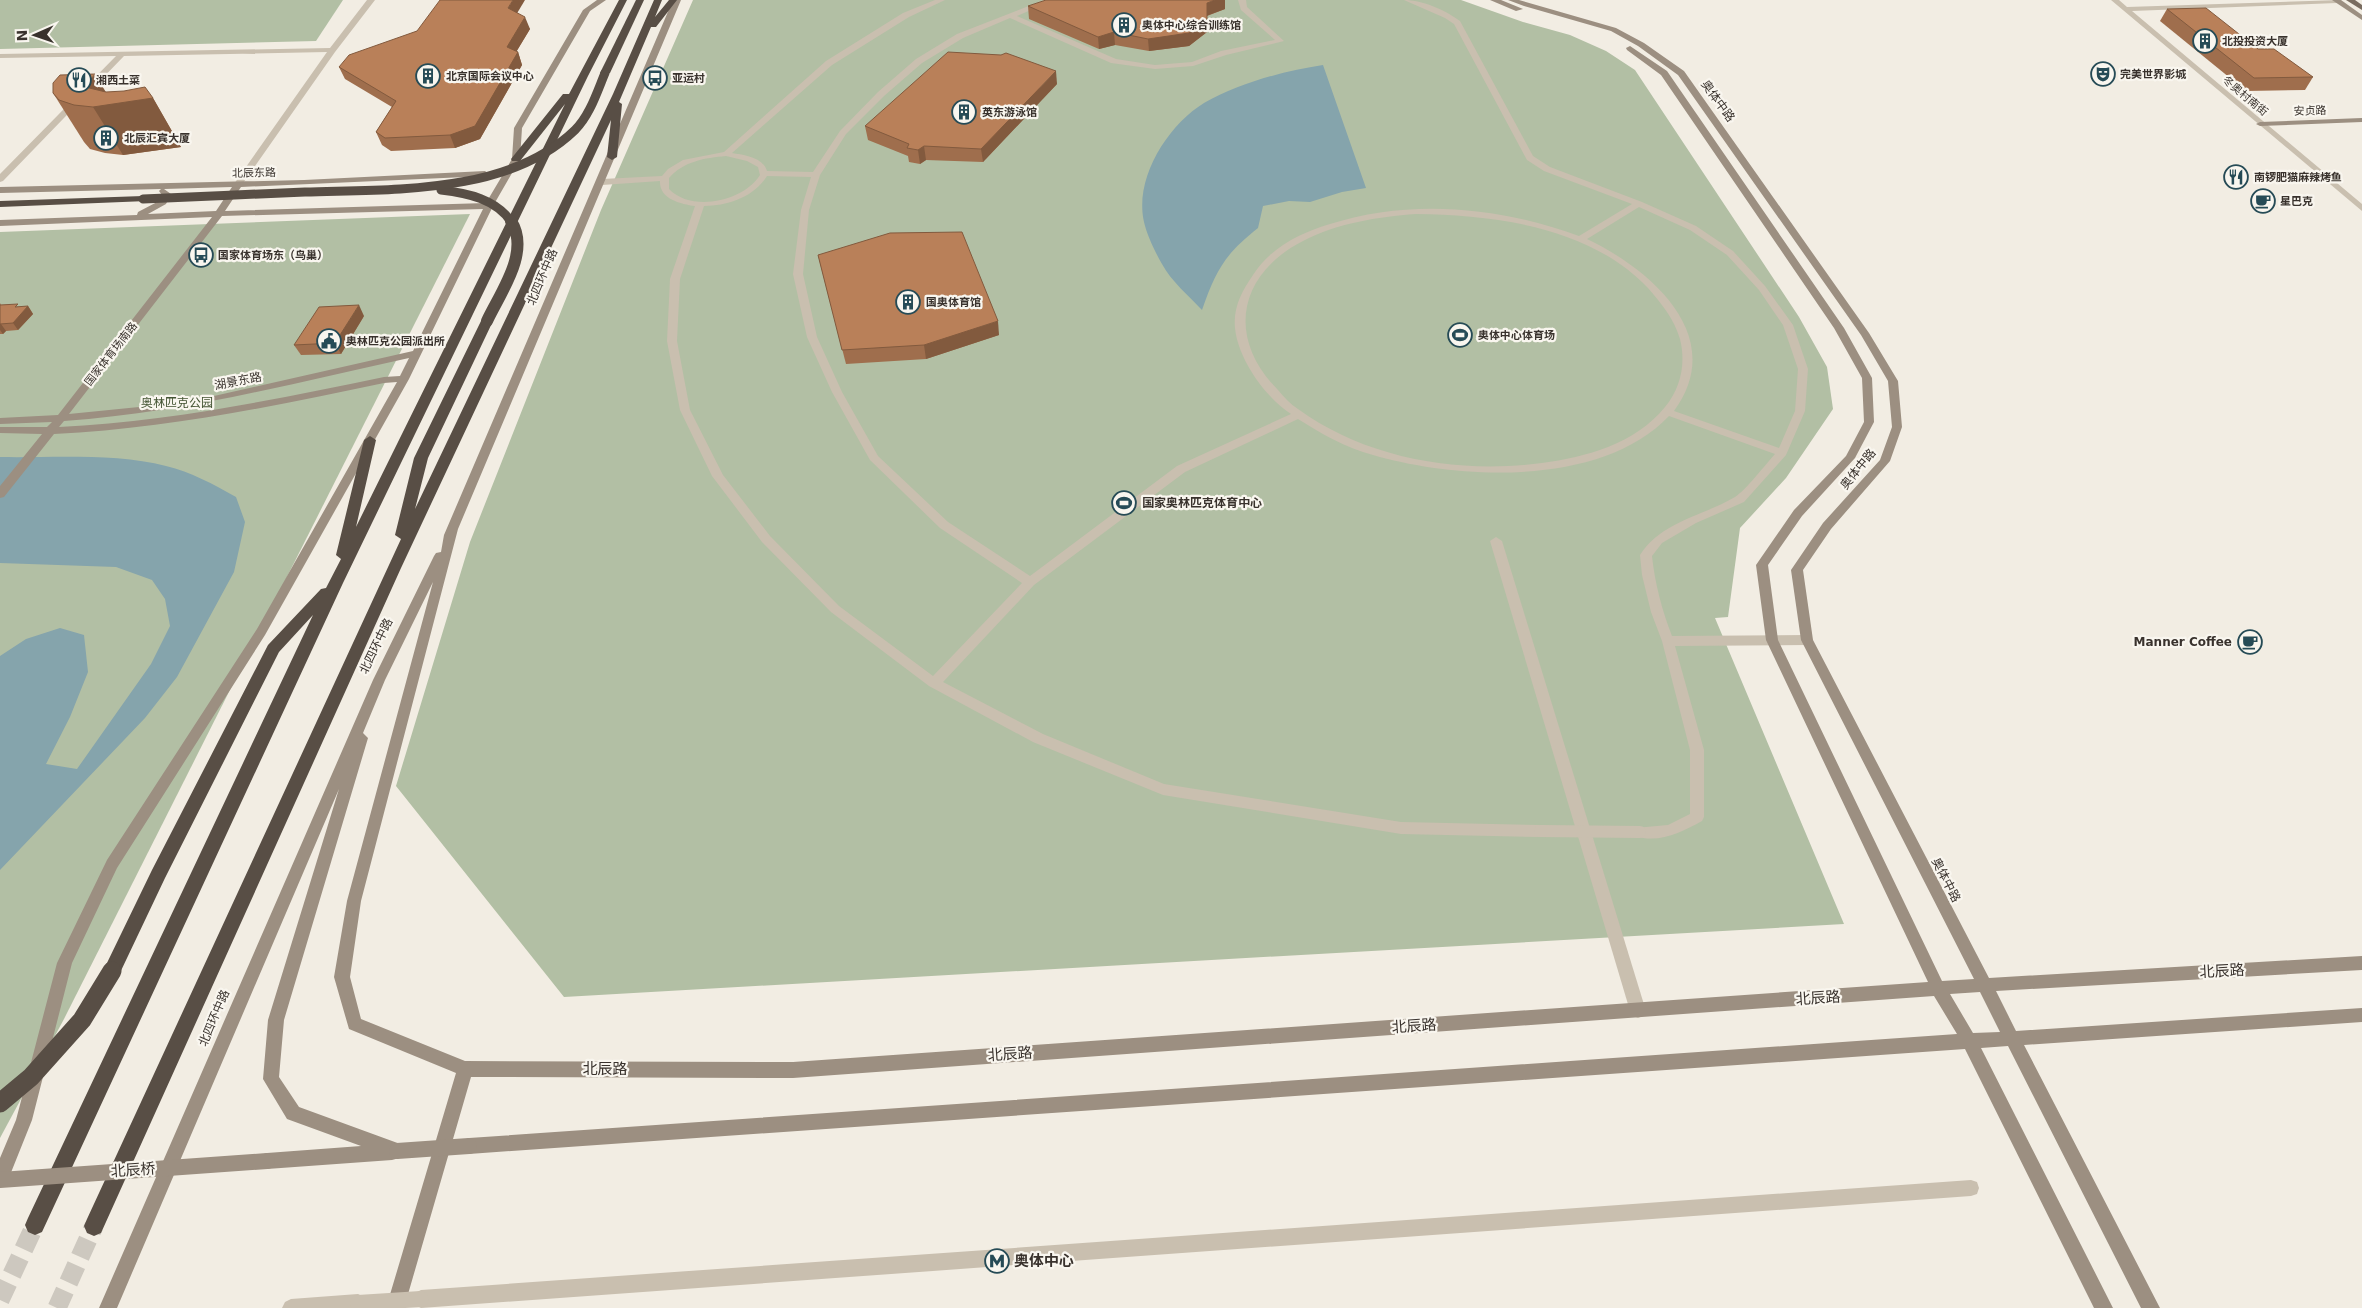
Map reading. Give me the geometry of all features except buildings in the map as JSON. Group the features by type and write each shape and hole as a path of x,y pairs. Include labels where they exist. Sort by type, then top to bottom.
{"highway":[{"path":"0,204 414,188 470,180 520,164 542,153 576,128 586,114 640,0"},
{"name":"北四环中路","path":"94,1226 394,568 618,94 658,0"},
{"path":"641,39 673,0"},
{"path":"36,1226 336,583 619,4"},
{"path":"516,159 583,76"},
{"path":"612,157 618,94"},
{"path":"394,568 421,458 516,257 518,233 509,216 488,200 469,194 414,188"},
{"path":"0,1102 31,1077 82,1020 112,970 162,866 273,649 336,583 370,440"}],"main road":[{"name":"北四环中路","path":"108,1308 379,680 452,530 602,182 677,0"},
{"name":"奥体中路","path":"1494,0 1607,36 1638,52 1664,73 1840,328 1867,378 1869,422 1850,458 1798,513 1762,565 1772,640 1939,990 1969,1041 2104,1308"},
{"name":"奥体中路","path":"1512,0 1567,15 1625,36 1652,51 1681,73 1866,335 1893,381 1898,427 1885,461 1827,526 1797,570 1807,640 2151,1308"},
{"path":"2336,0 2362,18"},
{"path":"2350,0 2362,8"},
{"path":"0,1180 24,1120 65,963 112,864 261,632 370,440 418,353 489,206 516,159 518,128 587,10 597,2"},
{"name":"安贞路","path":"2260,124 2362,120"},
{"name":"北辰东路","path":"0,190 304,183 508,174"},
{"path":"286,211 272,209 269,205 282,189 304,183"},
{"name":"国家体育场南路","path":"0,494 119,345 220,214 238,184"},
{"path":"134,217 153,209 163,202 167,194 166,191 150,186"},
{"path":"0,223 286,211 489,206"},
{"name":"湖景东路","path":"0,421 60,418 193,403 256,391 418,353"},
{"path":"0,430 48,432 180,419 247,408 384,380 404,379"},
{"path":"395,1308 465,1069 355,1024 342,977 354,900 452,530"},
{"path":"379,680 276,1020 271,1079 293,1113 396,1151"},
{"name":"北辰路","path":"465,1069 794,1070 1939,990 1985,985 2362,963"},
{"path":"1969,1041 2362,1016"},
{"name":"北辰桥","path":"0,1180 1969,1041"}],"street":[{"path":"238,184 332,50 371,0"},
{"path":"726,154 829,63 906,15 941,0"},
{"path":"1030,582 944,525 874,458 837,392 812,337 798,274 805,210 816,175 843,133 881,94 919,61 960,36 1050,0"},
{"path":"1011,16 1114,62 1155,67 1194,64 1224,53 1280,41 1244,8 1242,0"},
{"path":"700,204 676,279 672,342 685,410 718,476 766,539 835,609 934,683 1038,738 1163,789 1401,828 1670,831 1697,817 1697,750 1668,641 1657,612 1648,574 1646,555 1658,540 1692,520 1740,499 1782,453 1800,411 1803,369 1788,325 1762,288 1730,253 1692,228 1639,204 1548,169 1530,158 1457,23 1448,16 1408,0"},
{"name":"冬奥村南街","path":"2115,0 2362,208"},
{"path":"2126,9 2336,0"},
{"path":"0,56 332,50"},
{"path":"0,179 122,54"},
{"path":"726,154 753,159 761,166 764,173 762,180 756,188 745,195 716,203 700,204 674,199 666,193 663,186 665,178 671,170 682,164 711,155 726,154"},
{"path":"764,173 816,175"},
{"path":"602,182 665,178"},
{"path":"1580,240 1639,204"},
{"path":"1424,211 1500,217 1533,224 1580,240 1617,260 1648,283 1672,310 1680,324 1685,339 1687,369 1680,391 1667,412 1636,437 1594,457 1550,467 1513,471 1453,469 1395,458 1342,440 1298,415 1274,395 1256,373 1245,351 1240,329 1241,308 1251,284 1269,262 1289,247 1312,234 1353,220 1384,214 1424,211"},
{"path":"1667,412 1782,453"},
{"path":"934,683 1030,582 1181,469 1298,415"},
{"path":"1496,541 1638,1011"},
{"path":"1668,641 1807,640"},
{"path":"291,1308 1971,1188"}],"green space":[{"path":"0,0 343,0 316,41 0,49"},
{"name":"国家奥林匹克体育中心","path":"693,0 1461,0 1523,22 1570,35 1606,51 1635,70 1799,317 1827,367 1833,409 1786,478 1740,528 1728,617 1715,618 1844,924 564,997 396,786 470,542 601,210"},
{"name":"奥林匹克公园","path":"470,214 64,1019 0,1138 0,232"}],"water":[{"path":"1323,65 1366,188 1342,192 1310,202 1289,201 1263,206 1258,228 1229,255 1217,273 1202,310 1166,270 1154,249 1145,227 1142,205 1144,188 1157,154 1178,125 1204,103 1232,89 1262,79"},
{"path":"0,457 126,459 166,466 193,475 236,497 245,522 234,572 177,677 145,718 0,870 0,656 26,639 60,628 84,635 88,672 70,717 46,764 77,769 151,664 170,626 165,599 152,580 116,567 0,563"}],"tunnel":[{"path":"0,1300 35,1225"},
{"path":"57,1308 94,1226"}],"place":[{"name":"奥体中心综合训练馆","path":"1124,25"},
{"name":"北投投资大厦","path":"2205,41"},
{"name":"完美世界影城","path":"2103,74"},
{"name":"北京国际会议中心","path":"428,76"},
{"name":"亚运村","path":"655,78"},
{"name":"湘西土菜","path":"79,80"},
{"name":"英东游泳馆","path":"964,112"},
{"name":"北辰汇宾大厦","path":"106,138"},
{"name":"南锣肥猫麻辣烤鱼","path":"2236,177"},
{"name":"星巴克","path":"2263,201"},
{"name":"国家体育场东（鸟巢）","path":"201,255"},
{"name":"国奥体育馆","path":"908,302"},
{"name":"奥体中心体育场","path":"1460,335"},
{"name":"奥林匹克公园派出所","path":"329,341"},
{"name":"国家奥林匹克体育中心","path":"1124,503"},
{"name":"Manner Coffee","path":"2250,642"},
{"name":"奥体中心","path":"997,1261"}]}
